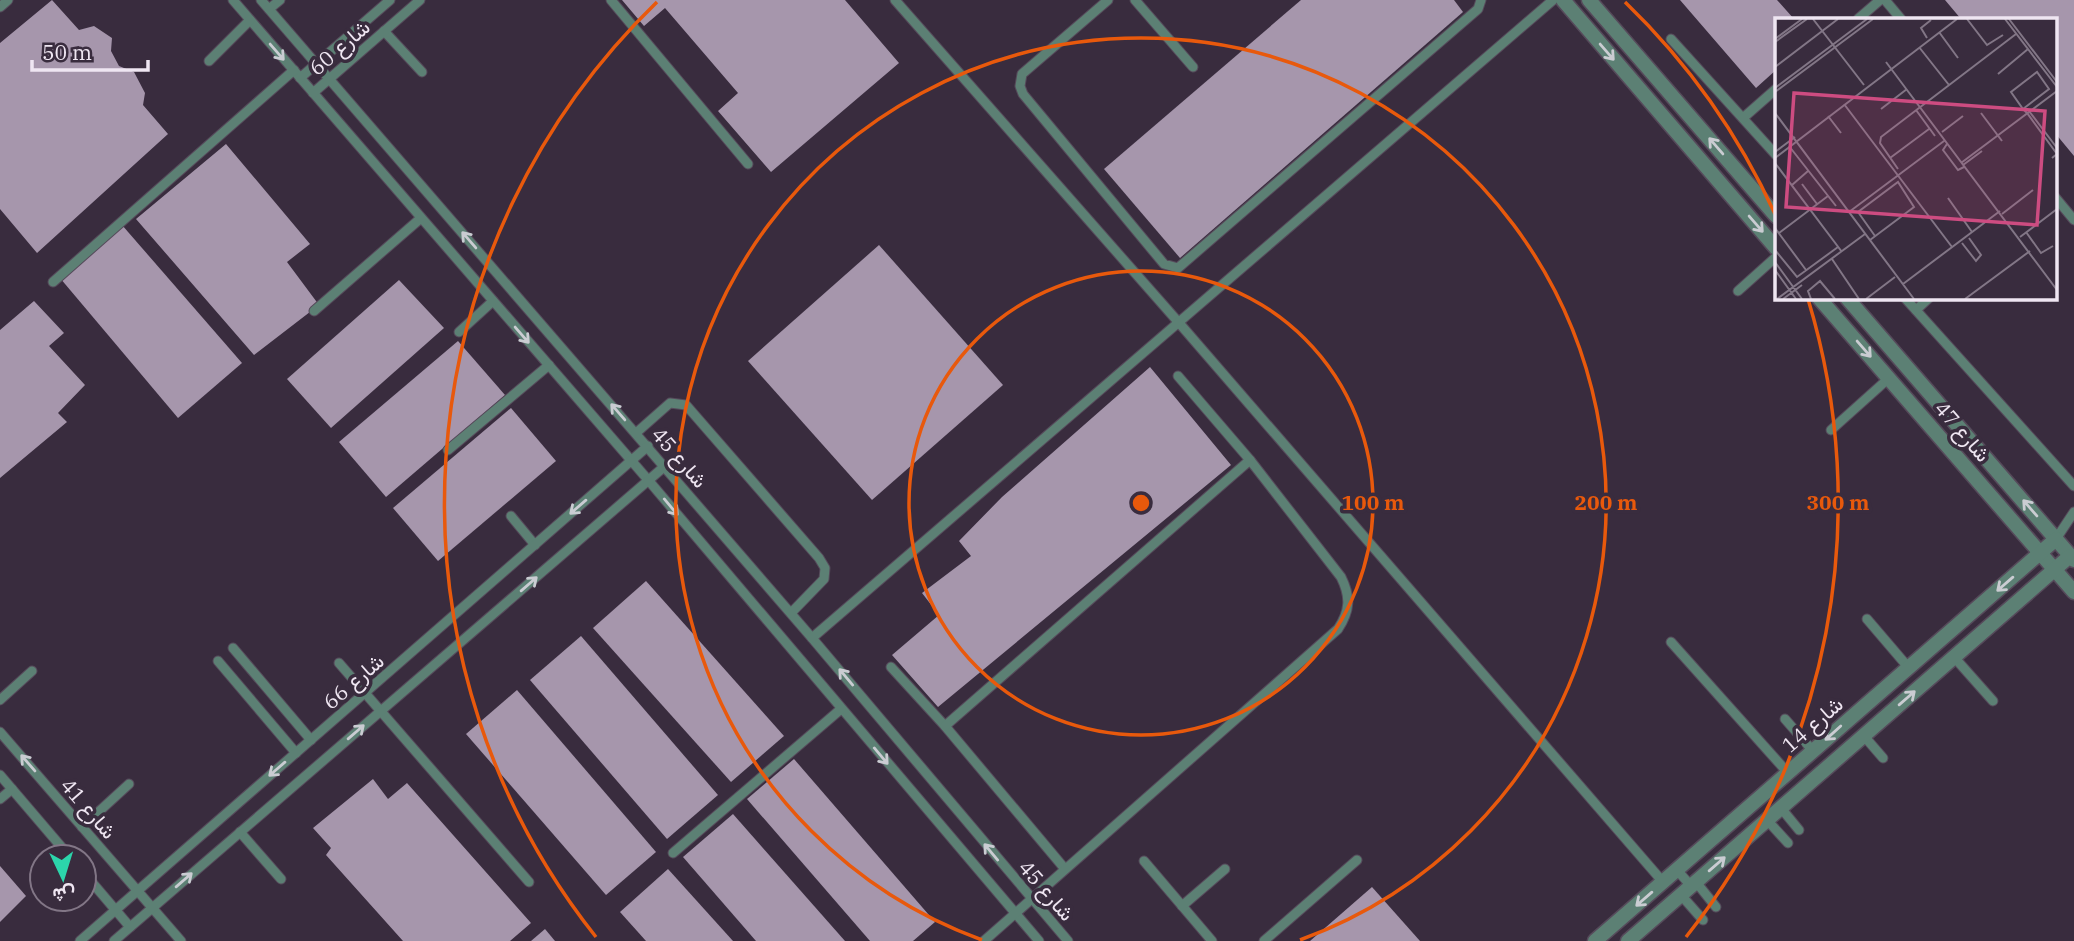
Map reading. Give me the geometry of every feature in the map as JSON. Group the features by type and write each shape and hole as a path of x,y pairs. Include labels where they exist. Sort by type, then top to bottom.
{"street":[{"path":"1563,0 1775,247"},
{"path":"1589,0 1775,215"},
{"name":"شارع 47","path":"1820,299 2074,592"},
{"name":"شارع 47","path":"1848,299 2073,556"},
{"name":"شارع 14","path":"1595,941 2056,539"},
{"name":"شارع 14","path":"1628,941 2073,556"}],"lane":[{"path":"0,7 8,0"},
{"name":"شارع 45","path":"233,0 649,481 1014,915 1039,941"},
{"name":"شارع 45","path":"261,0 648,446 1068,941"},
{"path":"269,9 280,0"},
{"name":"شارع 60","path":"53,282 297,74 316,64 390,0"},
{"name":"شارع 60","path":"313,93 420,0"},
{"path":"611,0 748,164"},
{"path":"895,0 1180,324 1663,882"},
{"path":"1108,0 1022,74 1020,86 1023,94 1164,264 1178,268 1478,9 1481,0"},
{"path":"1135,0 1193,67"},
{"path":"812,638 1180,324 1553,0"},
{"path":"1859,18 1882,0 1900,18"},
{"path":"209,61 250,20"},
{"path":"384,31 422,72"},
{"path":"1671,39 1775,154"},
{"path":"1743,118 1775,90"},
{"path":"2056,198 2074,219"},
{"path":"314,311 421,218"},
{"path":"1738,291 1775,258"},
{"path":"1906,299 2074,486"},
{"path":"1916,310 1928,299"},
{"path":"459,332 493,301"},
{"path":"447,450 549,365"},
{"path":"984,941 1338,629 1346,617 1349,604 1341,577 1250,460 1178,376"},
{"path":"1831,429 1889,378"},
{"path":"636,433 670,403 686,405 810,548 822,562 824,579 791,613"},
{"name":"شارع 66","path":"80,941 648,446"},
{"path":"945,726 1250,460"},
{"name":"شارع 66","path":"114,941 665,466"},
{"path":"2056,539 2074,512"},
{"path":"511,516 535,545"},
{"path":"1867,619 1908,667"},
{"path":"1671,642 1787,774"},
{"path":"233,648 311,740"},
{"path":"1954,657 1993,701"},
{"path":"218,661 296,753"},
{"path":"339,663 529,882"},
{"path":"891,667 945,726 1065,869"},
{"path":"0,700 32,671"},
{"path":"673,853 841,709"},
{"path":"1785,719 1813,751"},
{"name":"شارع 41","path":"0,732 181,941"},
{"path":"1864,736 1883,758"},
{"path":"0,775 58,843"},
{"path":"82,827 129,784"},
{"path":"0,799 12,789"},
{"path":"1781,808 1799,830"},
{"path":"1767,820 1788,843"},
{"path":"240,832 281,879"},
{"path":"1264,941 1357,860"},
{"path":"1144,861 1212,941"},
{"path":"1182,906 1226,869"},
{"path":"1677,870 1689,888 1703,920"},
{"path":"1689,888 1716,907"},
{"path":"98,889 130,927"}],"building":[{"path":"52,0 79,30 94,26 112,38 111,51 119,66 134,72 145,93 143,105 168,134 37,253 0,209 0,43"},
{"path":"622,0 845,0 899,63 771,172 718,111 738,93 665,8 644,26"},
{"path":"1301,0 1454,0 1463,12 1180,258 1104,169"},
{"path":"1680,0 1777,0 1793,18 1775,18 1775,71 1756,88"},
{"path":"1945,0 2074,0 2074,156 2056,134 2056,18 1960,18"},
{"path":"226,144 310,244 287,262 319,305 254,355 136,219"},
{"path":"122,225 242,363 178,418 60,278"},
{"path":"879,245 1003,385 872,500 748,361"},
{"path":"399,280 444,328 331,428 287,379"},
{"path":"34,301 64,333 49,346 85,385 58,413 67,422 0,478 0,330"},
{"path":"458,341 505,395 386,497 339,442"},
{"path":"1150,367 1231,465 938,707 892,655 939,615 922,593 971,556 959,541 1002,497"},
{"path":"511,408 556,461 438,561 393,508"},
{"path":"646,581 784,736 731,782 593,628"},
{"path":"581,636 718,795 667,839 530,680"},
{"path":"517,690 656,852 606,895 466,734"},
{"path":"794,759 935,922 913,941 870,941 747,799"},
{"path":"373,779 388,799 407,783 531,923 510,941 403,941 326,855 331,848 313,828"},
{"path":"733,814 845,941 756,941 683,857"},
{"path":"0,866 26,896 0,922"},
{"path":"668,869 733,941 646,941 620,912"},
{"path":"1372,887 1420,941 1310,941"},
{"path":"545,929 555,941 531,941"}]}
